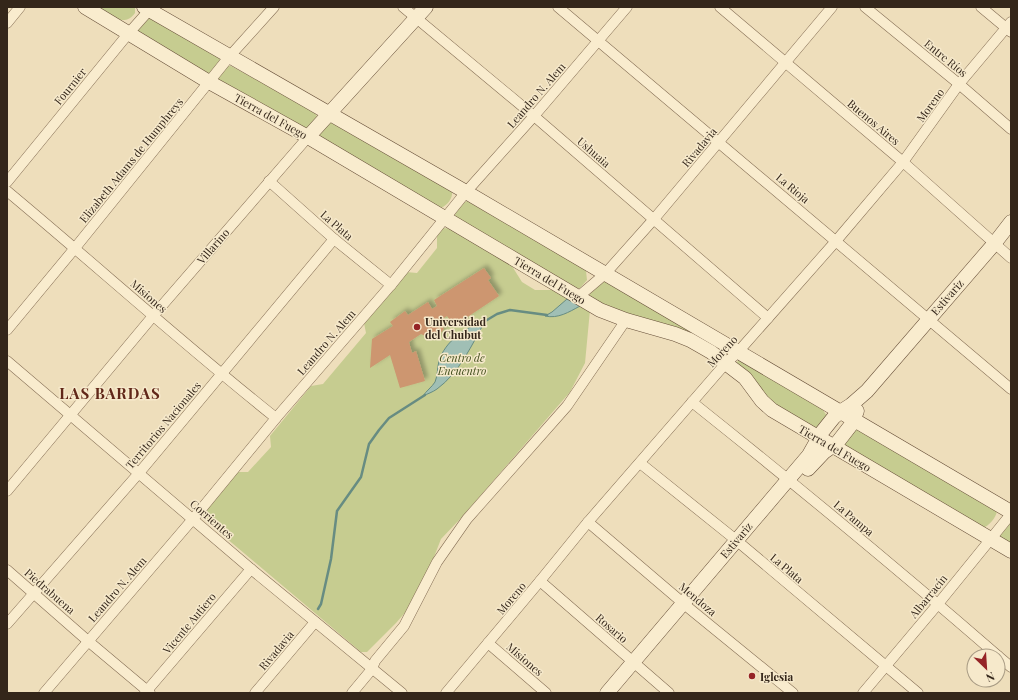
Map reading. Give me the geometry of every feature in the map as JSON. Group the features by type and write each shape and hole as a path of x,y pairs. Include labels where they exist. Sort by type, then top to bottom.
{"street":[{"path":"7,23 20,7"},
{"name":"Tierra del Fuego","path":"85,7 209,82 308,137 600,310 626,320 685,338 711,352 745,378 772,410 818,439 1011,551"},
{"name":"Elizabeth Adams de Humphreys","path":"7,330 229,57 274,7"},
{"name":"Ushuaia","path":"403,7 534,116 768,318"},
{"name":"Villarino","path":"7,490 269,181 328,113 426,7"},
{"name":"La Rioja","path":"558,7 1011,389"},
{"name":"Leandro N. Alem","path":"44,693 276,418 391,285 466,192 534,116 627,7"},
{"name":"Buenos Aires","path":"720,7 903,162 1011,258"},
{"name":"Rivadavia","path":"578,297 605,274 654,219 832,7"},
{"name":"Entre Ríos","path":"865,7 1011,129"},
{"path":"981,7 1010,28"},
{"path":"149,8 229,57 466,192 1011,513"},
{"name":"Fournier","path":"7,182 149,8"},
{"name":"Moreno","path":"446,693 540,582 588,522 726,363 738,352 836,241 903,162 959,84 1010,28"},
{"name":"La Plata","path":"269,181 334,239 391,285"},
{"name":"Misiones","path":"7,191 221,374 276,418"},
{"name":"Estivariz","path":"792,482 830,422 840,412 851,405 867,391 928,318 994,244 1011,222"},
{"name":"Territorios Nacionales","path":"7,624 139,473 334,239"},
{"path":"352,693 372,669 374,661 404,626 437,562 458,532 472,513 567,406 626,320"},
{"name":"Corrientes","path":"7,361 251,569 402,693"},
{"name":"Estivariz","path":"607,693 636,665 792,482 832,446 854,420 856,412 867,391"},
{"name":"La Pampa","path":"692,402 792,482 989,648"},
{"name":"La Plata","path":"640,463 739,543 918,693"},
{"name":"Albarracín","path":"863,693 938,604 1011,513"},
{"name":"Mendoza","path":"588,522 686,606 793,693"},
{"name":"Vicente Autiero","path":"148,692 251,569"},
{"name":"Piedrabuena","path":"7,570 148,692"},
{"name":"Rosario","path":"540,582 669,693"},
{"name":"Rivadavia","path":"255,693 315,622"},
{"name":"Misiones","path":"488,643 546,693"},
{"name":"Estivariz","path":"619,693 636,665"}],"green space":[{"path":"95,7 135,7 135,13 131,18 121,20 110,16"},
{"path":"148,18 152,18 219,57 221,60 208,75 134,32"},
{"path":"228,66 231,66 313,110 317,117 310,126 305,128 219,80 219,77"},
{"path":"328,120 452,191 452,197 441,208 321,140 319,133"},
{"path":"467,201 582,267 586,271 587,280 580,288 576,289 455,217 458,208"},
{"name":"Centro de Encuentro","path":"443,228 454,229 510,263 522,282 535,290 556,290 590,310 585,363 570,392 462,517 441,539 432,562 410,607 367,652 361,652 200,516 237,472 248,472 271,447 270,436 311,386 323,384 366,333 364,323 406,272 417,273 437,248 437,236"},
{"path":"603,281 607,281 722,348 719,351 614,311 589,296 591,292"},
{"path":"739,359 812,401 823,410 827,416 818,431 779,410 736,364"},
{"path":"854,427 997,511 993,519 987,526 982,528 842,445"},
{"path":"1011,519 1011,545 998,535"}],"water":[{"path":"567,299 580,306 559,316 545,316 552,312"},
{"path":"485,321 464,358 452,375 437,389 423,396 435,382 439,361 446,347 464,331"}],"building":[{"name":"Universidad del Chubut","path":"484,268 491,278 488,280 499,296 454,326 447,316 439,321 444,329 434,340 421,334 409,342 412,353 416,351 425,381 400,388 390,355 370,368 372,339 393,326 390,322 405,311 408,315 428,302 432,309 437,306 434,300"}],"waterway":[{"path":"482,323 497,314 510,310 547,315"},
{"path":"318,609 321,604 331,559 337,511 361,477 369,444 389,418 425,395"}],"place":[{"name":"Universidad del Chubut","path":"417,327"},
{"name":"Iglesia","path":"752,676"}],"district":[{"name":"LAS BARDAS","path":"110,393"}]}
